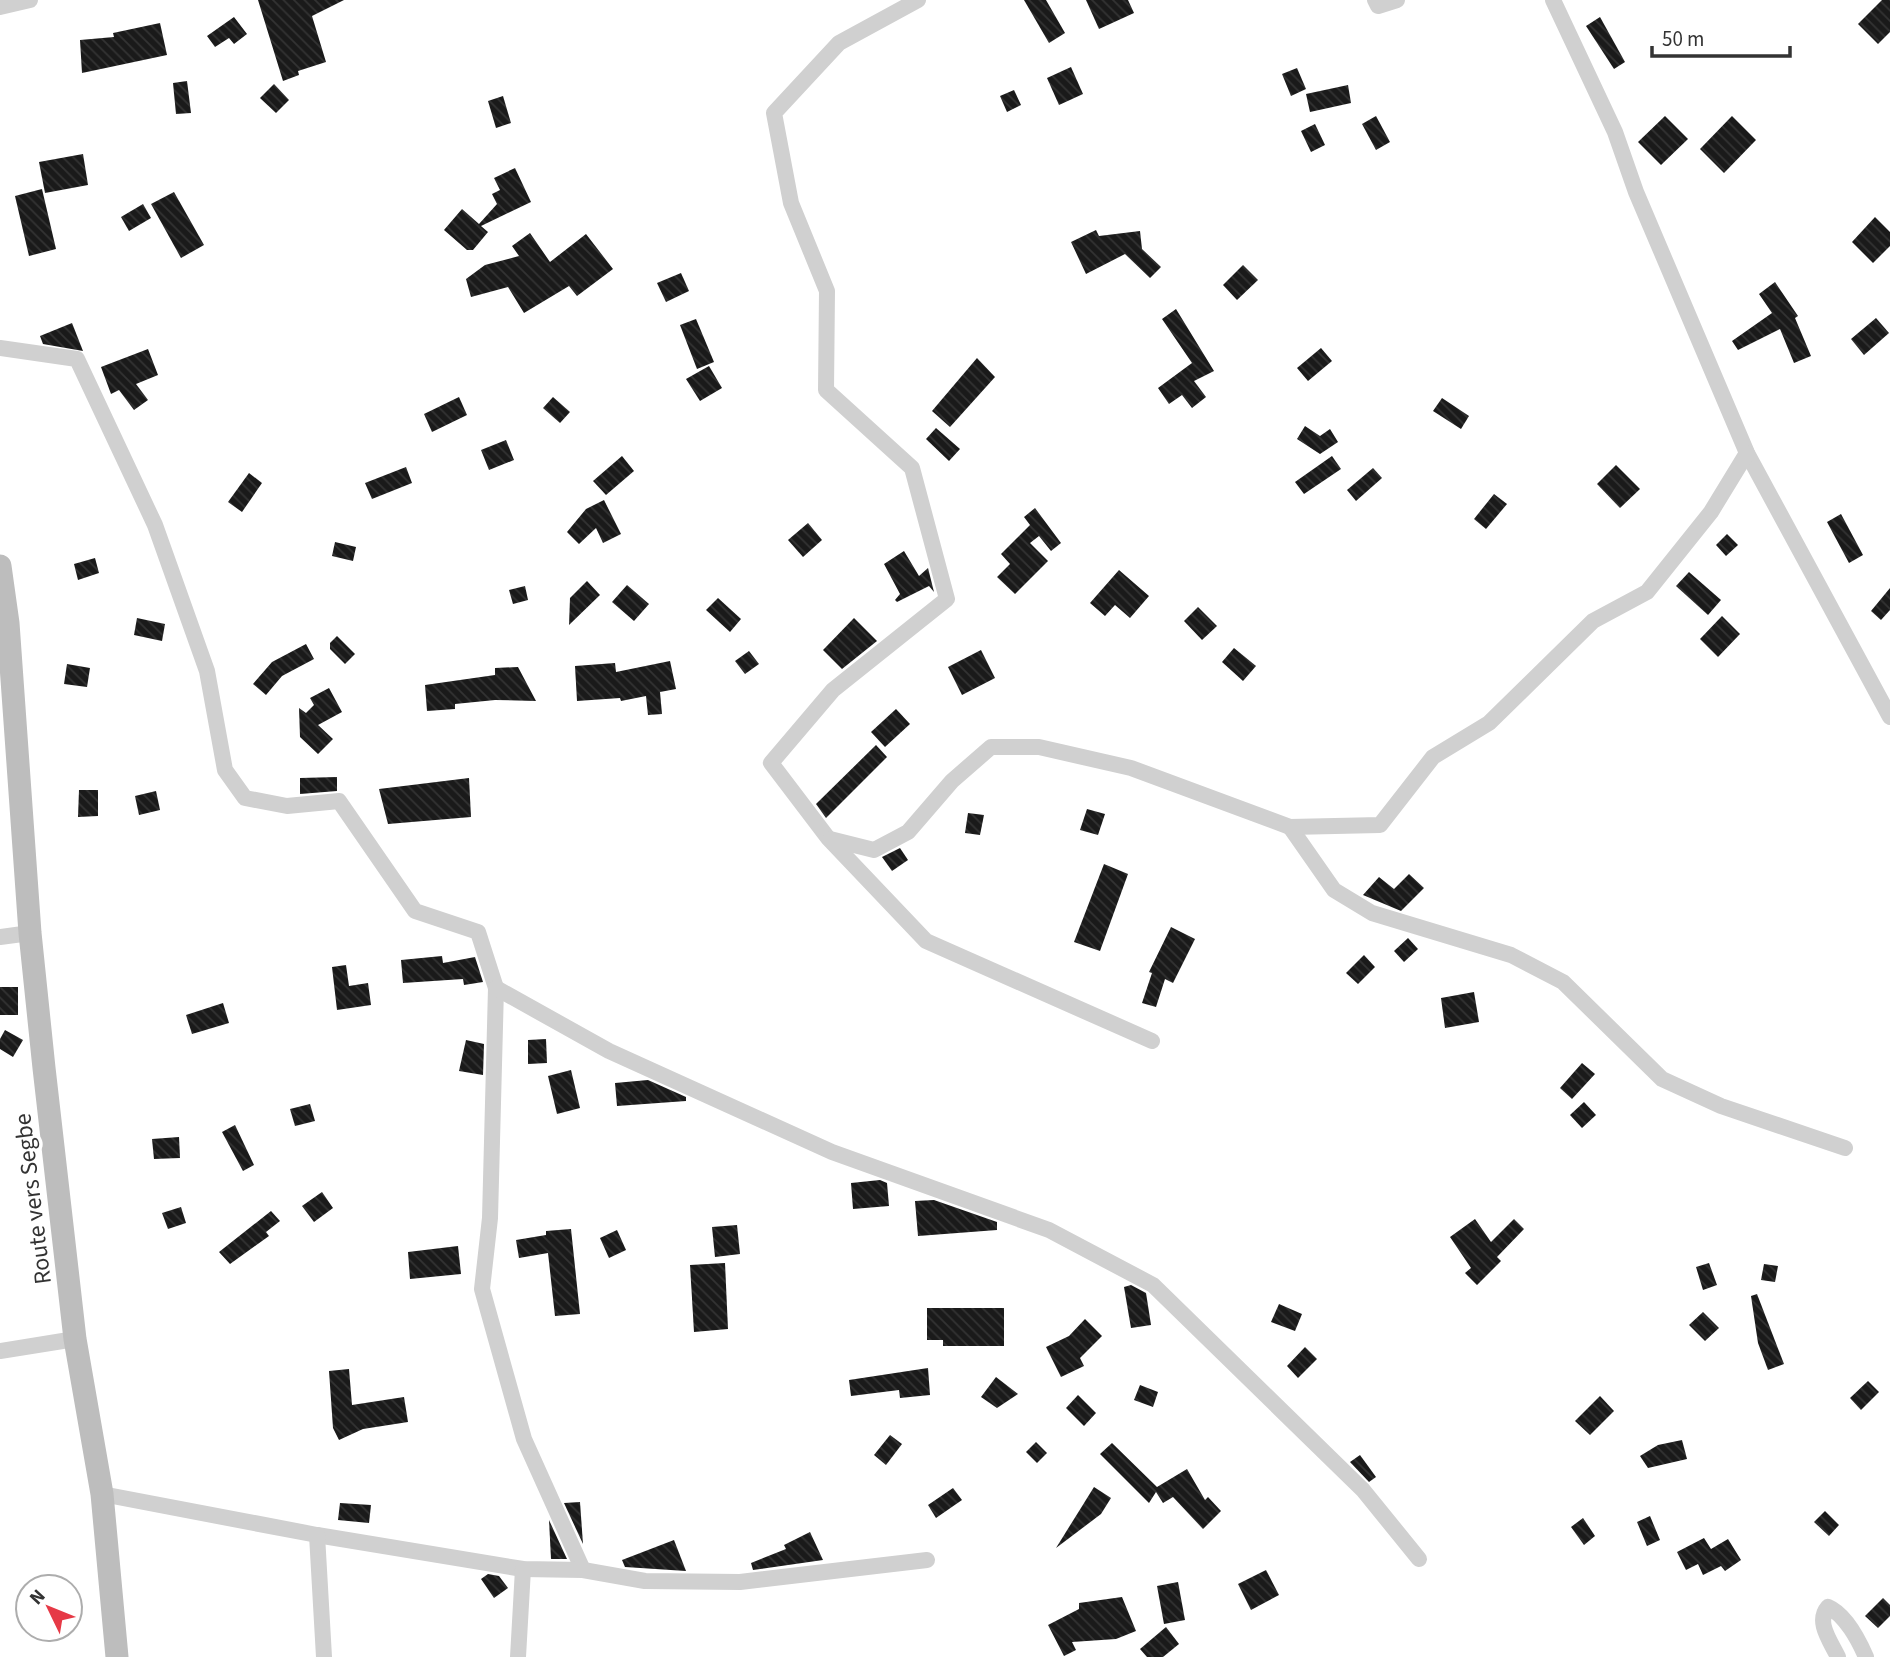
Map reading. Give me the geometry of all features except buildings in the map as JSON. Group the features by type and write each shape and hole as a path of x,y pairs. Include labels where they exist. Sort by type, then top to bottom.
{"main road":[{"name":"Route vers Segbe","path":"0,566 8,623 30,933 75,1339 102,1494 117,1657"}],"street":[{"path":"0,7 30,0"},
{"path":"918,0 839,43 774,113 792,203 827,291 827,390 912,468 947,599 833,690 771,763 828,838 926,941 1152,1041"},
{"path":"1375,0 1378,6 1397,0"},
{"path":"1553,0 1615,132 1636,192 1747,453 1890,717"},
{"path":"0,348 77,359 155,526 207,671 225,770 245,799 287,806 339,801 415,911 478,932 496,988 489,1218 482,1289 524,1439 583,1570"},
{"path":"828,838 873,850 908,832 953,781 991,747 1039,747 1131,768 1290,827 1380,825 1433,757 1489,723 1593,621 1647,592 1711,512 1747,453"},
{"path":"1290,827 1334,890 1363,907 1511,955 1563,982 1662,1079 1721,1106 1845,1148"},
{"path":"0,937 30,933"},
{"path":"496,988 609,1051 832,1152 1049,1230 1153,1285 1363,1490 1419,1559"},
{"path":"0,1351 75,1339"},
{"path":"102,1494 317,1535 523,1569 583,1570 645,1581 740,1582 927,1560"},
{"path":"317,1535 324,1657"},
{"path":"518,1657 523,1569"},
{"path":"1838,1657 1823,1626 1823,1617 1828,1607 1835,1610 1858,1640 1866,1657"}]}
